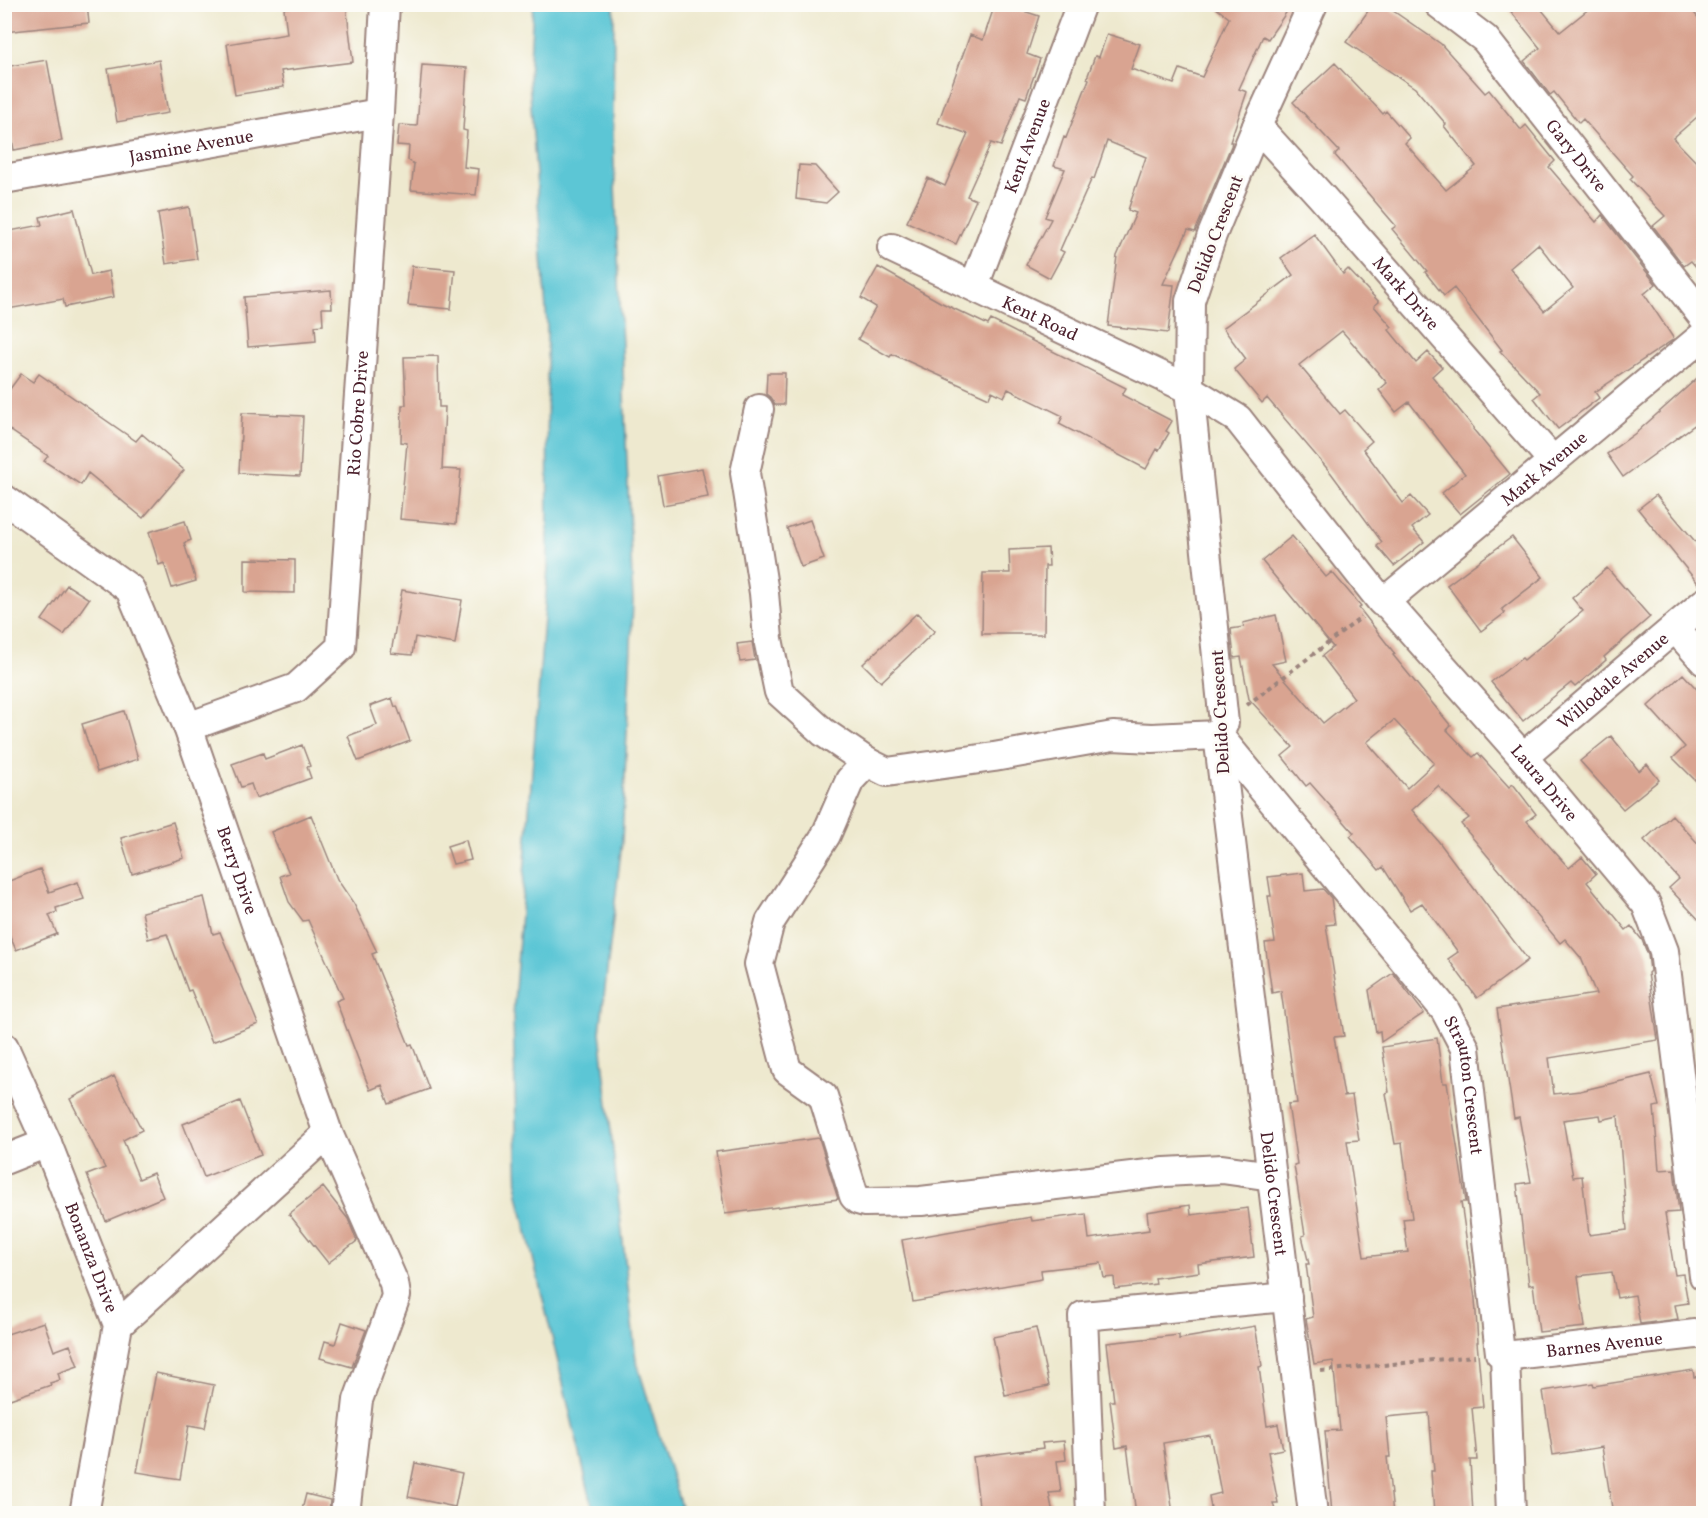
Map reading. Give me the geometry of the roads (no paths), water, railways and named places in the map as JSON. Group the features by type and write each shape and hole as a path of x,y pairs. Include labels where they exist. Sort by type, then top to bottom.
{"street":[{"name":"Rio Cobre Drive","path":"188,727 296,688 341,647 385,4"},
{"name":"Kent Avenue","path":"974,286 1081,4"},
{"name":"Delido Crescent","path":"1313,4 1257,126 1212,235 1190,301 1189,389 1221,729 1313,1514"},
{"name":"Gary Drive","path":"1439,4 1485,39 1704,318"},
{"name":"Jasmine Avenue","path":"4,178 379,113"},
{"name":"Mark Drive","path":"1257,126 1322,196 1553,461"},
{"name":"Kent Road","path":"892,248 1189,389"},
{"name":"Mark Avenue","path":"1383,601 1704,335"},
{"name":"Laura Drive","path":"1189,389 1238,419 1383,601 1523,757 1646,904 1664,951 1704,1276"},
{"path":"759,409 745,473 764,593 768,639 779,692 823,732 867,762 887,772 994,757 1113,736 1152,738 1221,729"},
{"name":"Berry Drive","path":"4,499 130,589 188,727 328,1133 394,1283 396,1296 358,1400 345,1514"},
{"name":"Willodale Avenue","path":"1523,757 1704,603"},
{"path":"1675,628 1704,661"},
{"name":"Strauton Crescent","path":"1221,729 1445,1010 1465,1048 1503,1355 1510,1514"},
{"path":"867,762 850,780 826,835 770,922 759,964 787,1070 823,1096 854,1196 865,1202 921,1201 1166,1172 1222,1169 1272,1176"},
{"name":"Bonanza Drive","path":"4,1047 47,1143 118,1325 84,1514"},
{"path":"118,1325 328,1133"},
{"path":"4,1160 47,1143"},
{"path":"1091,1514 1083,1316 1287,1297"},
{"name":"Barnes Avenue","path":"1503,1355 1704,1333"}],"water":[{"path":"533,5 614,5 613,138 633,602 622,841 600,1032 636,1360 683,1513 594,1513 518,1195 513,1016 548,567 547,324 529,79"}]}
